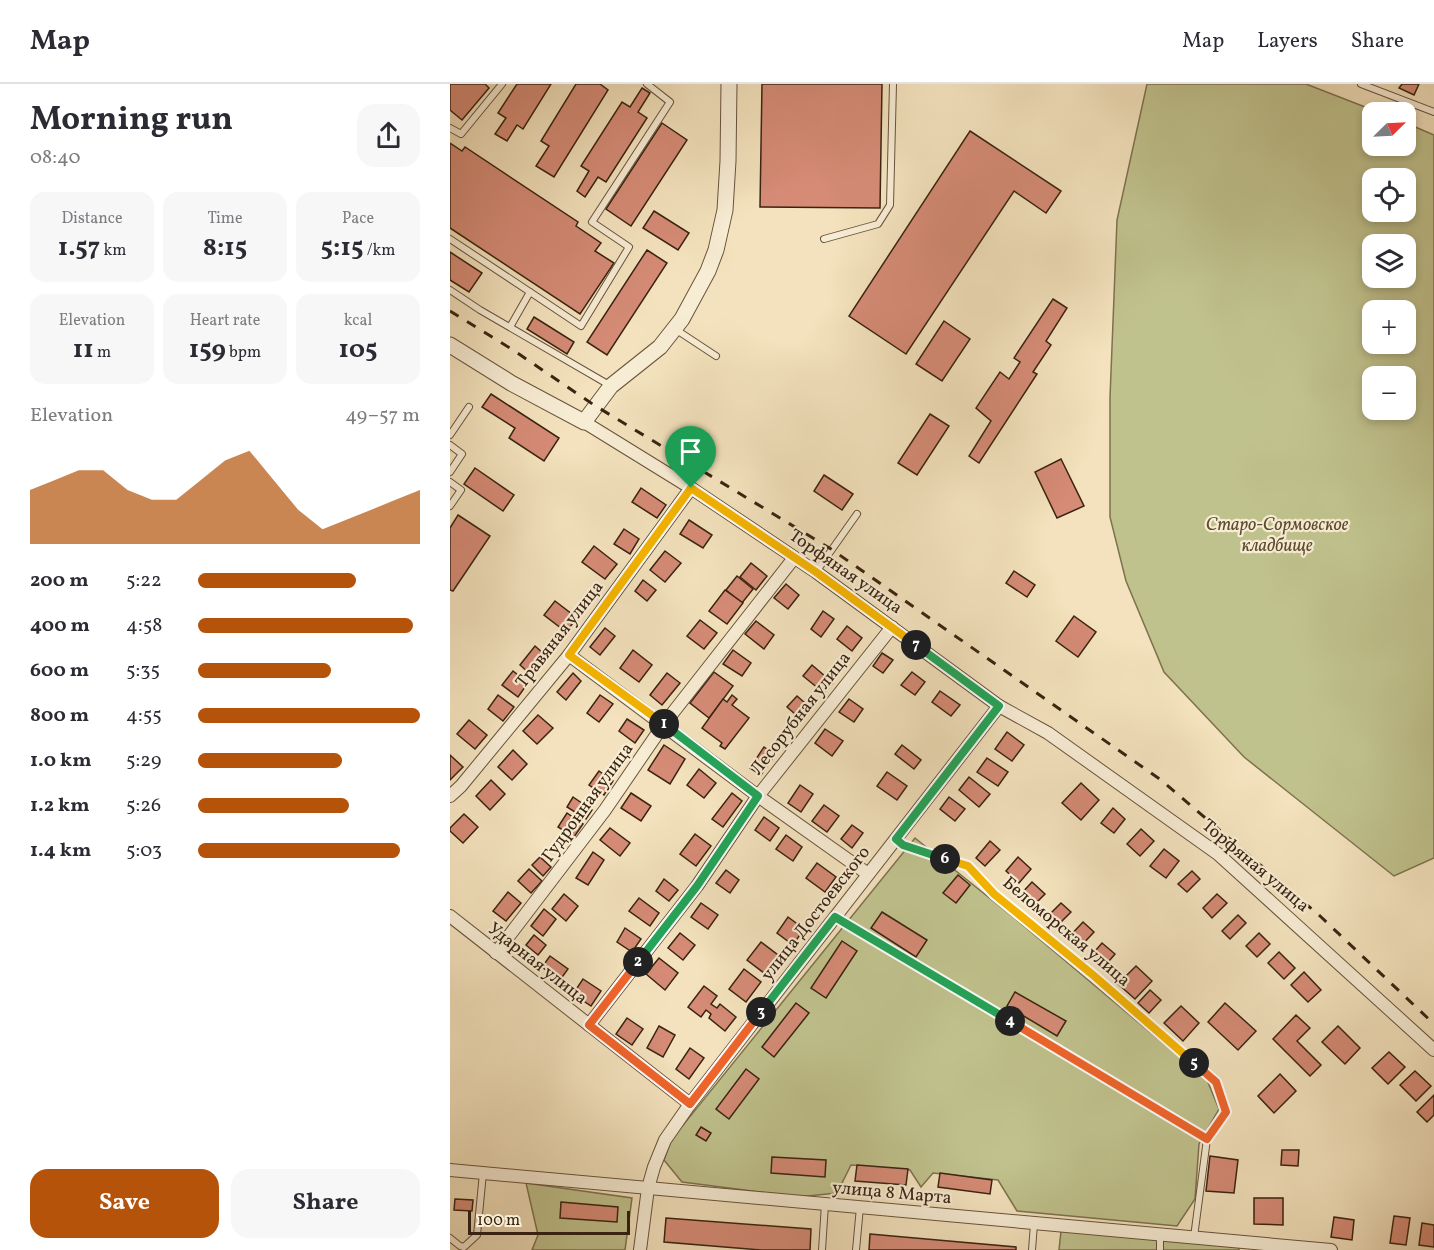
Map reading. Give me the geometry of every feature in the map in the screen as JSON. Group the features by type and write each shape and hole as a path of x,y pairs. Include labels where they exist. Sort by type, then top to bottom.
{"street":[{"path":"450,345 511,383 584,422 611,386 660,346 682,319 708,272 719,240 725,210 729,84"},
{"name":"Торфяная улица","path":"584,422 691,488 816,572 999,706 1047,733 1218,854 1434,1050"},
{"name":"Травяная улица","path":"450,796 569,655 691,488"},
{"name":"Гудронная улица","path":"496,953 605,810 664,724 794,558"},
{"name":"Лесорубная улица","path":"589,1025 697,886 758,796 892,627"},
{"path":"569,655 758,796 868,874"},
{"name":"улица Достоевского","path":"640,1250 648,1188 665,1140 690,1104 999,706"},
{"name":"Ударная улица","path":"450,916 690,1104"},
{"name":"улица 8 Марта","path":"450,1170 1160,1234 1243,1246 1331,1250"}],"lane":[{"path":"450,128 461,134 502,84"},
{"path":"450,239 581,326 629,247 592,222 670,102 646,84"},
{"path":"824,239 878,224 890,205 893,84"},
{"path":"1361,84 1434,112"},
{"path":"450,290 611,386"},
{"path":"510,327 530,292"},
{"path":"674,328 716,356"},
{"path":"450,435 469,407"},
{"path":"450,445 462,454 450,472"},
{"path":"450,482 461,490 450,506"},
{"path":"816,572 857,514"},
{"name":"Беломорская улица","path":"896,839 903,845 968,866 994,894 1093,975 1216,1082 1226,1112 1207,1139 1194,1238"},
{"path":"835,917 1207,1139"},
{"path":"450,1238 464,1247 477,1235 483,1173"},
{"path":"822,1250 825,1204"},
{"path":"856,1250 860,1207"},
{"path":"1032,1250 1035,1223"},
{"path":"1160,1234 1160,1250"}],"green space":[{"name":"Старо-Сормовское кладбище","path":"1147,84 1306,84 1362,106 1362,156 1416,156 1416,127 1434,135 1434,858 1394,876 1244,757 1164,672 1126,581 1110,517 1110,398 1117,220"},
{"path":"915,838 1018,921 1207,1080 1219,1109 1199,1144 1195,1199 1177,1226 1017,1211 998,1180 933,1173 921,1187 910,1170 851,1165 837,1193 798,1197 682,1182 664,1160 671,1140"},
{"path":"526,1183 632,1198 625,1250 532,1250 538,1235"},
{"path":"1061,1231 1239,1246 1239,1250 1059,1250"}],"building":[{"path":"450,84 485,84 489,88 462,120 450,110"},
{"path":"517,84 551,84 523,129 517,125 507,141 495,134 506,118 498,113"},
{"path":"576,84 600,84 608,90 554,177 536,166 549,146 541,141"},
{"path":"762,84 882,84 880,208 760,207"},
{"path":"1402,84 1419,84 1414,95 1399,88"},
{"path":"642,88 650,93 638,112 647,118 606,182 598,177 585,197 577,191 589,171 581,166 622,102 630,107"},
{"path":"662,123 687,140 631,226 606,209"},
{"path":"970,131 1061,191 1046,213 1014,191 906,354 849,316"},
{"path":"450,143 462,151 465,147 578,222 576,226 601,243 595,251 614,263 580,314 450,228"},
{"path":"654,211 689,233 678,250 643,228"},
{"path":"647,250 667,263 607,355 587,342"},
{"path":"450,252 482,273 469,292 450,280"},
{"path":"1053,299 1067,308 1046,341 1051,345 1033,372 1037,374 979,463 969,456 991,421 976,408 1000,372 1009,379 1020,362 1014,358"},
{"path":"534,317 574,342 567,354 527,329"},
{"path":"944,321 970,339 942,381 916,364"},
{"path":"491,394 559,438 544,461 509,438 515,428 482,407"},
{"path":"930,414 949,426 917,475 898,463"},
{"path":"1061,459 1084,506 1057,518 1035,472"},
{"path":"475,468 514,495 503,511 464,484"},
{"path":"824,475 853,494 842,510 814,491"},
{"path":"641,488 666,505 657,518 632,502"},
{"path":"458,515 490,536 453,591 450,590 450,528"},
{"path":"689,520 712,535 703,548 680,534"},
{"path":"624,529 639,539 630,554 614,544"},
{"path":"594,546 617,564 605,579 582,562"},
{"path":"665,551 681,563 665,582 650,570"},
{"path":"751,563 767,576 756,590 740,577"},
{"path":"1014,571 1035,585 1027,597 1006,583"},
{"path":"737,576 753,589 742,603 726,590"},
{"path":"643,580 656,590 647,601 635,591"},
{"path":"786,584 799,595 788,609 774,598"},
{"path":"725,590 743,603 727,624 709,611"},
{"path":"555,601 577,618 566,632 544,615"},
{"path":"823,611 834,619 821,637 811,629"},
{"path":"1074,616 1096,632 1078,657 1056,641"},
{"path":"700,620 717,633 704,649 687,636"},
{"path":"756,621 774,635 764,649 745,634"},
{"path":"847,626 862,638 852,651 837,639"},
{"path":"605,628 615,636 600,655 590,647"},
{"path":"535,646 544,654 529,673 520,665"},
{"path":"633,650 652,665 639,682 620,668"},
{"path":"733,650 751,663 742,676 723,664"},
{"path":"882,653 893,660 883,673 873,666"},
{"path":"812,665 833,683 824,693 803,676"},
{"path":"513,671 528,683 518,697 502,685"},
{"path":"714,672 733,686 709,718 690,703"},
{"path":"912,672 925,682 915,695 901,685"},
{"path":"573,673 581,681 566,700 557,692"},
{"path":"667,673 680,683 662,705 650,695"},
{"path":"940,691 960,705 951,716 932,702"},
{"path":"498,695 514,707 503,721 488,709"},
{"path":"600,695 613,704 599,722 587,713"},
{"path":"732,695 737,699 732,705 749,718 725,749 720,746 722,743 702,728 723,699 727,702"},
{"path":"797,696 812,709 802,720 787,707"},
{"path":"849,699 863,709 854,722 839,712"},
{"path":"538,715 553,728 537,744 523,731"},
{"path":"627,719 644,730 635,743 619,731"},
{"path":"469,720 487,735 475,749 457,734"},
{"path":"825,729 843,741 832,756 815,743"},
{"path":"1007,732 1024,745 1012,761 995,749"},
{"path":"664,745 685,759 670,784 648,770"},
{"path":"902,745 921,760 914,769 895,754"},
{"path":"764,747 775,755 761,775 750,768"},
{"path":"513,750 527,764 512,780 498,767"},
{"path":"450,755 463,767 450,780"},
{"path":"987,758 1008,772 998,786 977,772"},
{"path":"699,769 716,783 704,798 687,785"},
{"path":"599,771 613,781 604,795 589,785"},
{"path":"887,772 907,786 897,800 877,786"},
{"path":"969,777 990,794 979,807 959,790"},
{"path":"491,780 505,794 490,810 476,796"},
{"path":"1081,783 1099,800 1081,820 1062,803"},
{"path":"800,785 813,794 801,812 788,803"},
{"path":"631,793 651,806 641,821 621,808"},
{"path":"732,793 742,801 723,827 712,819"},
{"path":"573,797 592,810 586,819 567,807"},
{"path":"949,797 965,809 955,821 940,809"},
{"path":"824,805 839,816 827,832 812,821"},
{"path":"1113,808 1125,819 1114,833 1101,823"},
{"path":"567,813 583,824 574,837 558,827"},
{"path":"464,814 478,827 463,843 450,831 450,828"},
{"path":"764,817 779,828 770,841 755,830"},
{"path":"852,825 863,833 852,848 841,839"},
{"path":"610,828 630,843 620,856 600,840"},
{"path":"1141,829 1154,841 1140,856 1127,844"},
{"path":"695,834 711,846 696,866 680,854"},
{"path":"786,835 802,847 793,861 776,849"},
{"path":"990,841 1000,850 985,866 976,858"},
{"path":"1164,849 1179,861 1166,878 1150,866"},
{"path":"593,852 604,860 588,885 576,878"},
{"path":"540,857 551,867 543,876 532,865"},
{"path":"1018,857 1031,869 1019,883 1006,871"},
{"path":"817,863 836,877 825,892 806,878"},
{"path":"529,869 542,881 531,893 518,881"},
{"path":"726,870 739,880 730,893 716,883"},
{"path":"1192,871 1200,879 1187,892 1178,884"},
{"path":"958,875 970,885 956,903 943,893"},
{"path":"664,879 678,890 669,901 656,891"},
{"path":"1032,882 1045,894 1031,908 1019,896"},
{"path":"508,892 521,903 506,921 493,911"},
{"path":"564,894 578,906 566,921 552,909"},
{"path":"1217,894 1227,903 1212,918 1203,908"},
{"path":"639,898 659,913 650,926 629,911"},
{"path":"701,903 718,915 708,929 691,917"},
{"path":"1061,903 1071,912 1058,925 1048,916"},
{"path":"544,909 556,919 543,936 531,926"},
{"path":"882,912 927,940 916,957 871,928"},
{"path":"1238,915 1246,923 1230,939 1222,931"},
{"path":"788,917 804,929 793,945 777,933"},
{"path":"1083,922 1094,932 1080,947 1069,937"},
{"path":"625,928 641,939 632,952 617,942"},
{"path":"680,933 695,945 683,960 668,948"},
{"path":"1259,933 1270,944 1257,957 1246,946"},
{"path":"534,935 546,945 538,955 526,945"},
{"path":"842,941 857,951 826,998 811,988"},
{"path":"761,942 778,955 764,973 747,960"},
{"path":"1102,943 1115,954 1103,968 1090,957"},
{"path":"1279,952 1295,968 1284,979 1268,963"},
{"path":"550,956 568,969 560,980 542,967"},
{"path":"659,958 678,973 665,990 646,974"},
{"path":"1136,966 1152,981 1135,999 1118,984"},
{"path":"744,969 761,982 746,1002 729,989"},
{"path":"1304,972 1321,990 1308,1002 1291,985"},
{"path":"583,979 601,991 591,1006 573,994"},
{"path":"704,986 717,996 711,1004 717,1008 720,1004 736,1017 725,1031 709,1018 711,1014 706,1010 701,1017 688,1007"},
{"path":"1150,990 1161,1000 1149,1013 1138,1003"},
{"path":"1015,992 1066,1021 1057,1036 1007,1006"},
{"path":"796,1003 809,1013 774,1057 762,1047"},
{"path":"1225,1003 1256,1031 1238,1050 1208,1022"},
{"path":"1181,1006 1199,1023 1183,1041 1164,1023"},
{"path":"1296,1015 1310,1028 1297,1041 1321,1065 1310,1076 1273,1039"},
{"path":"627,1018 643,1029 632,1045 616,1034"},
{"path":"659,1026 675,1035 663,1057 647,1048"},
{"path":"1338,1026 1360,1048 1345,1064 1322,1042"},
{"path":"690,1048 704,1058 689,1079 676,1069"},
{"path":"1389,1052 1405,1067 1388,1084 1372,1068"},
{"path":"746,1069 759,1079 729,1119 716,1109"},
{"path":"1415,1071 1431,1086 1416,1101 1400,1085"},
{"path":"1280,1074 1296,1091 1274,1113 1258,1096"},
{"path":"1434,1095 1434,1115 1427,1122 1417,1112"},
{"path":"701,1127 711,1133 706,1141 696,1135"},
{"path":"1282,1150 1299,1150 1298,1166 1281,1165"},
{"path":"1210,1156 1238,1160 1234,1193 1206,1191"},
{"path":"772,1157 826,1160 825,1177 771,1173"},
{"path":"857,1165 908,1169 906,1185 855,1181"},
{"path":"940,1173 992,1180 990,1194 938,1187"},
{"path":"1254,1198 1283,1198 1283,1225 1254,1224"},
{"path":"455,1199 473,1200 472,1211 454,1210"},
{"path":"561,1202 618,1207 617,1222 560,1218"},
{"path":"1394,1216 1410,1218 1406,1245 1390,1243"},
{"path":"1334,1217 1354,1220 1352,1240 1331,1237"},
{"path":"666,1218 811,1229 810,1250 761,1250 664,1242"},
{"path":"1422,1223 1434,1225 1434,1247 1419,1245"},
{"path":"870,1234 1016,1247 1016,1250 869,1250"}],"railway":[{"path":"450,311 594,405 831,549 1161,780 1320,916 1434,1024"}],"route":[{"path":"691,488 816,572 999,706 896,839 903,845 968,866 994,894 1093,975 1216,1082 1226,1112 1207,1139 835,917 690,1104 589,1025 697,886 758,796 569,655 691,488"}]}
